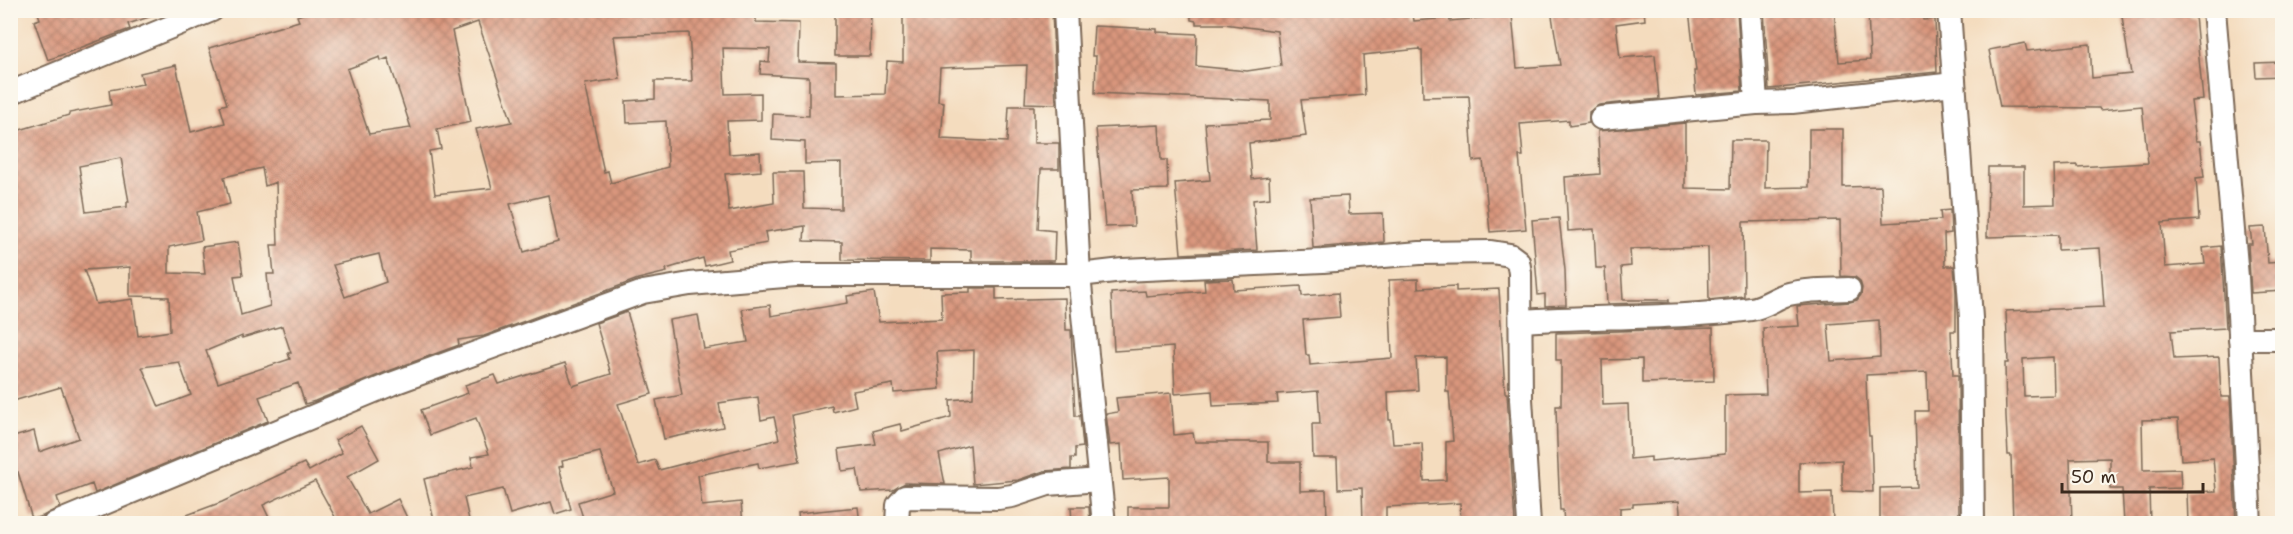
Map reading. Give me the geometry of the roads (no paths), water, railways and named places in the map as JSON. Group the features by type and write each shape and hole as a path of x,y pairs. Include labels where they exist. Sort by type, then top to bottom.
{"street":[{"path":"10,93 212,10"},
{"path":"1065,10 1079,274 1104,524"},
{"path":"1750,10 1756,103"},
{"path":"1949,10 1971,318 1973,524"},
{"path":"2214,10 2236,266 2250,524"},
{"path":"1601,118 1756,103 1792,102 1954,84"},
{"path":"54,524 390,384 643,292 690,284 796,275 1079,274 1323,261 1420,253 1491,252 1510,255 1518,261 1520,273 1521,399 1529,524"},
{"path":"1522,321 1684,315 1755,309 1785,295 1849,289"},
{"path":"2240,339 2283,339"},
{"path":"897,524 898,504 905,497 998,498 1012,496 1048,484 1099,480"}]}
